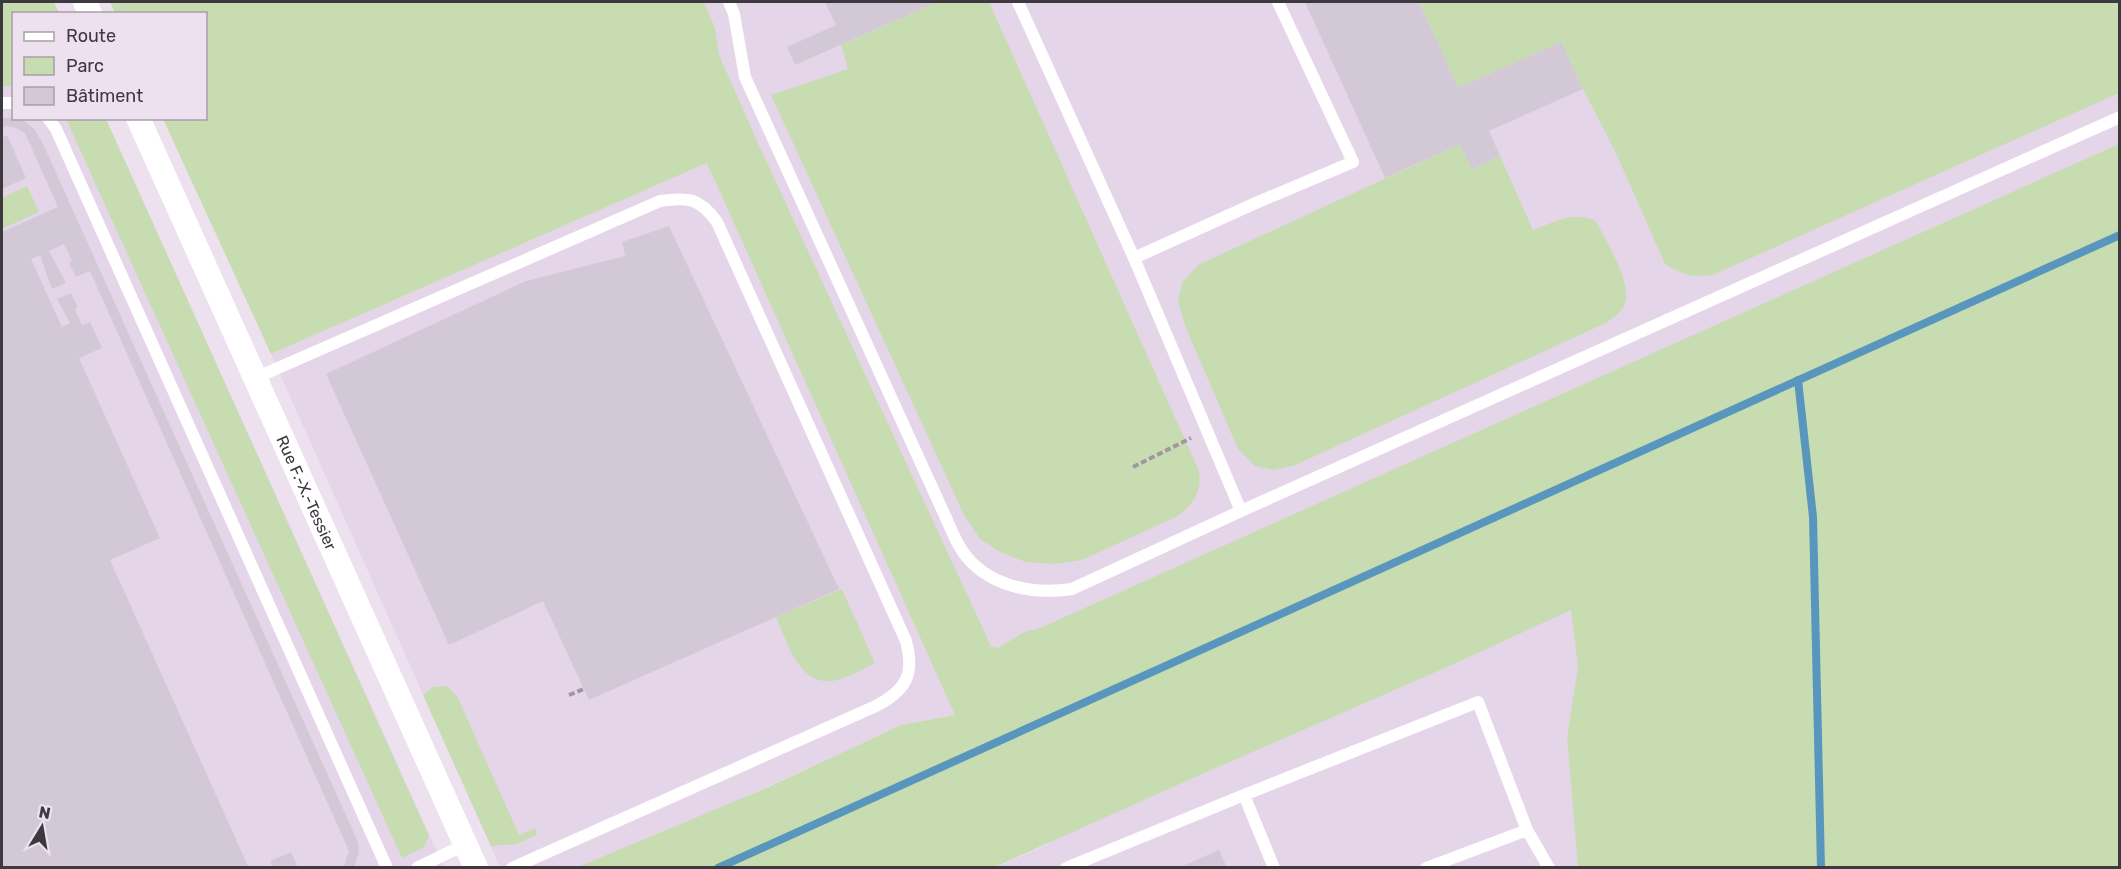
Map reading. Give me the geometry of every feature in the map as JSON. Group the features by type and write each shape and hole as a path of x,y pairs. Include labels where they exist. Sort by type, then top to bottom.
{"street":[{"name":"Rue F.-X.-Tessier","path":"139,120 476,867"}],"lane":[{"path":"729,2 734,14 745,77 962,551 978,569 1002,583 1028,590 1052,592 1072,589 2120,117"},
{"path":"1018,2 1134,258 1241,511"},
{"path":"1134,258 1353,162 1278,2"},
{"path":"49,120 56,129 387,867"},
{"path":"255,378 660,201 678,199 694,201 707,209 717,222 906,641 910,655 909,671 903,686 893,697 876,706 512,867"},
{"path":"1066,867 1478,702 1527,830 1549,867"},
{"path":"1244,795 1274,867"},
{"path":"1426,867 1527,830"},
{"path":"417,867 466,844"}],"path":[{"path":"1133,467 1184,442"},
{"path":"568,695 584,689"}],"shaded area":[{"path":"2,2 12,12 12,120 106,120 444,867 2,868"},
{"path":"635,2 2119,2 2119,191 1713,376 955,715 901,725 594,867 500,867 271,354 707,163"},
{"path":"1787,438 1802,867 995,868 1048,844"}],"green space":[{"path":"2,2 54,2 59,12 12,12 12,86 2,86"},
{"path":"110,2 704,2 715,28 719,55 757,141 991,646 998,648 1024,632 1040,628 2119,144 2119,867 1578,867 1567,737 1578,667 1571,610 995,867 578,867 764,789 901,725 955,715 707,163 271,354 163,120 207,120 207,12 115,12"},
{"path":"937,2 989,2 1199,471 1200,478 1196,496 1178,516 1082,560 1054,564 1026,562 1000,552 980,539 964,515 771,95 848,69 841,45"},
{"path":"1419,2 2119,2 2119,93 1713,275 1693,276 1665,264 1615,151 1561,42 1458,88"},
{"path":"66,120 106,120 429,836 424,847 402,858"},
{"path":"1460,144 1472,169 1500,156 1533,230 1570,217 1595,220 1611,249 1625,284 1625,303 1622,310 1606,323 1293,466 1273,470 1255,466 1238,449 1186,328 1178,302 1182,283 1198,265"},
{"path":"27,186 39,212 2,229 2,198"},
{"path":"842,589 875,663 842,679 820,680 810,676 795,659 776,617"},
{"path":"447,686 457,696 519,835 534,829 537,830 536,835 517,844 491,846 423,695 433,687"}],"building":[{"path":"825,2 937,2 795,65 787,47 836,25"},
{"path":"1305,2 1419,2 1458,88 1561,42 1583,89 1489,131 1500,156 1472,169 1460,144 1385,178"},
{"path":"2,118 26,122 35,130 43,144 358,842 359,852 354,868 343,868 349,851 90,271 76,277 64,244 49,251 66,283 52,289 40,255 31,259 62,327 70,323 57,299 71,293 82,325 90,322 102,348 79,358 160,538 110,560 248,866 245,868 2,868 2,232 58,207 25,133 16,128 5,126 2,128"},
{"path":"7,135 26,178 2,189 2,138"},
{"path":"669,226 839,589 589,700 543,601 449,645 326,374 526,281 625,256 622,242"},
{"path":"1219,850 1227,868 1179,868"},
{"path":"291,852 298,868 273,868 270,861"}],"waterway":[{"path":"718,868 2120,235"},
{"path":"1798,380 1813,517 1821,868"}]}
